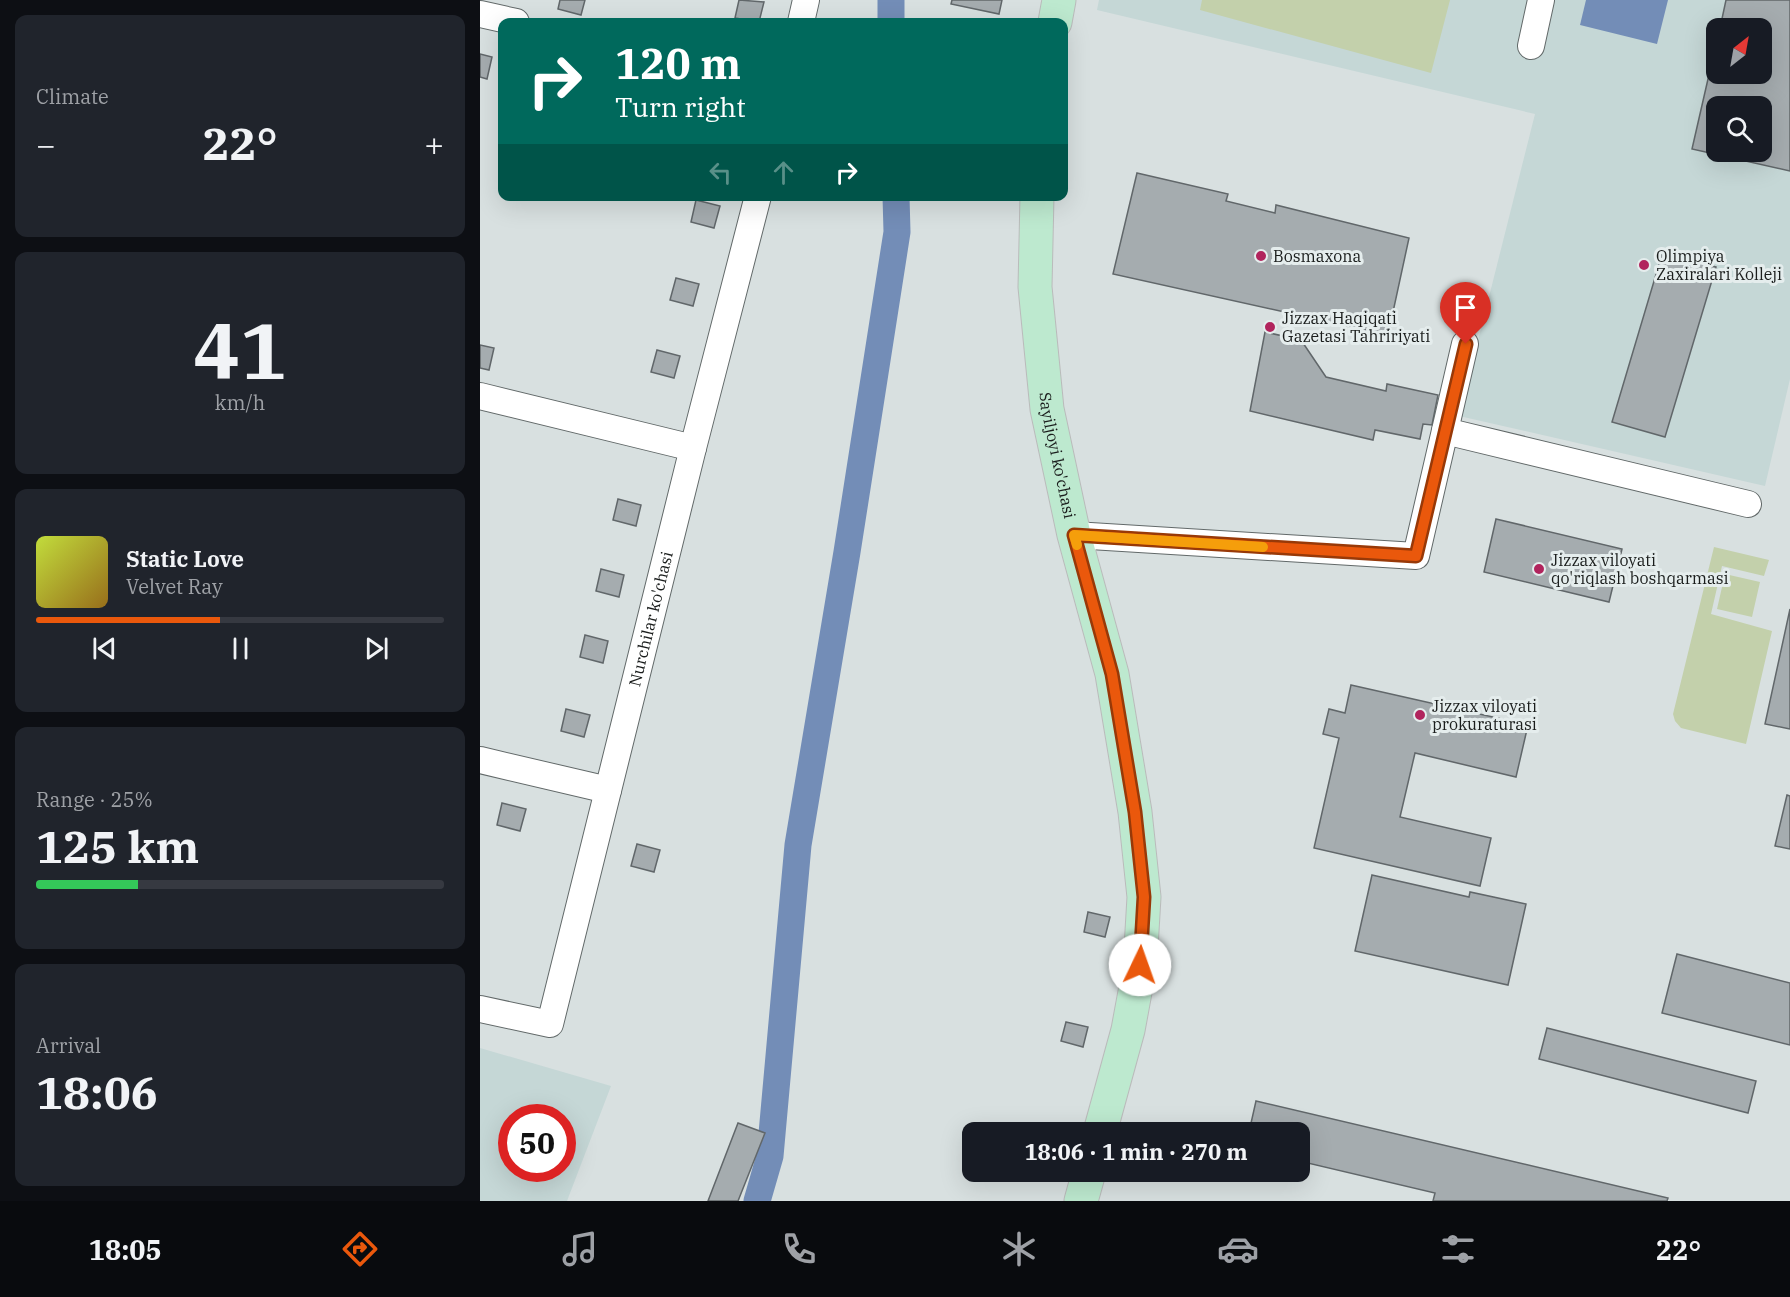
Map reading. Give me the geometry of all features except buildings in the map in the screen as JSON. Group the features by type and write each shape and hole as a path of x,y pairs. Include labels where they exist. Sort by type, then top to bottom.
{"main road":[{"path":"1056,18 1059,0"},
{"name":"Sayiljoyi ko'chasi","path":"1037,201 1035,287 1047,409 1074,535 1112,674 1135,812 1144,897 1140,965 1128,1030 1103,1122"},
{"path":"1081,1201 1086,1182"}],"street":[{"path":"802,18 806,0"},
{"path":"1531,46 1541,0"},
{"path":"480,14 498,18"},
{"name":"Nurchilar ko'chasi","path":"480,1010 550,1024 757,201"},
{"path":"1074,535 1416,556 1466,344"},
{"path":"480,396 693,448"},
{"path":"1445,431 1748,504"},
{"path":"480,760 608,790"}],"shaded area":[{"name":"Olimpiya Zaxiralari Kolleji","path":"1099,0 1790,0 1790,379 1765,486 1459,416 1535,114 1097,10"},
{"path":"480,1048 611,1086 576,1177 576,1104 498,1104 498,1182 574,1182 567,1201 480,1201"}],"green space":[{"path":"1202,0 1450,0 1431,73 1200,10"},
{"path":"1714,547 1769,560 1764,576 1722,566 1711,614 1772,631 1746,744 1681,728 1673,714"},
{"path":"1725,574 1760,582 1752,617 1717,609"}],"water":[{"path":"1586,0 1668,0 1657,44 1580,25"}],"waterway":[{"path":"891,0 891,18"},
{"path":"757,1201 770,1156 798,845 897,232 896,201"}],"slow traffic":[{"path":"1077,545 1074,535 1263,547"}],"place":[{"name":"Bosmaxona","path":"1261,256"},
{"name":"Olimpiya Zaxiralari Kolleji","path":"1644,265"},
{"name":"Jizzax Haqiqati Gazetasi Tahririyati","path":"1270,327"},
{"name":"Jizzax viloyati qo'riqlash boshqarmasi","path":"1539,569"},
{"name":"Jizzax viloyati prokuraturasi","path":"1420,715"}],"route":[{"path":"1140,965 1144,897 1135,812 1112,674 1074,535 1416,556 1466,344"}]}
